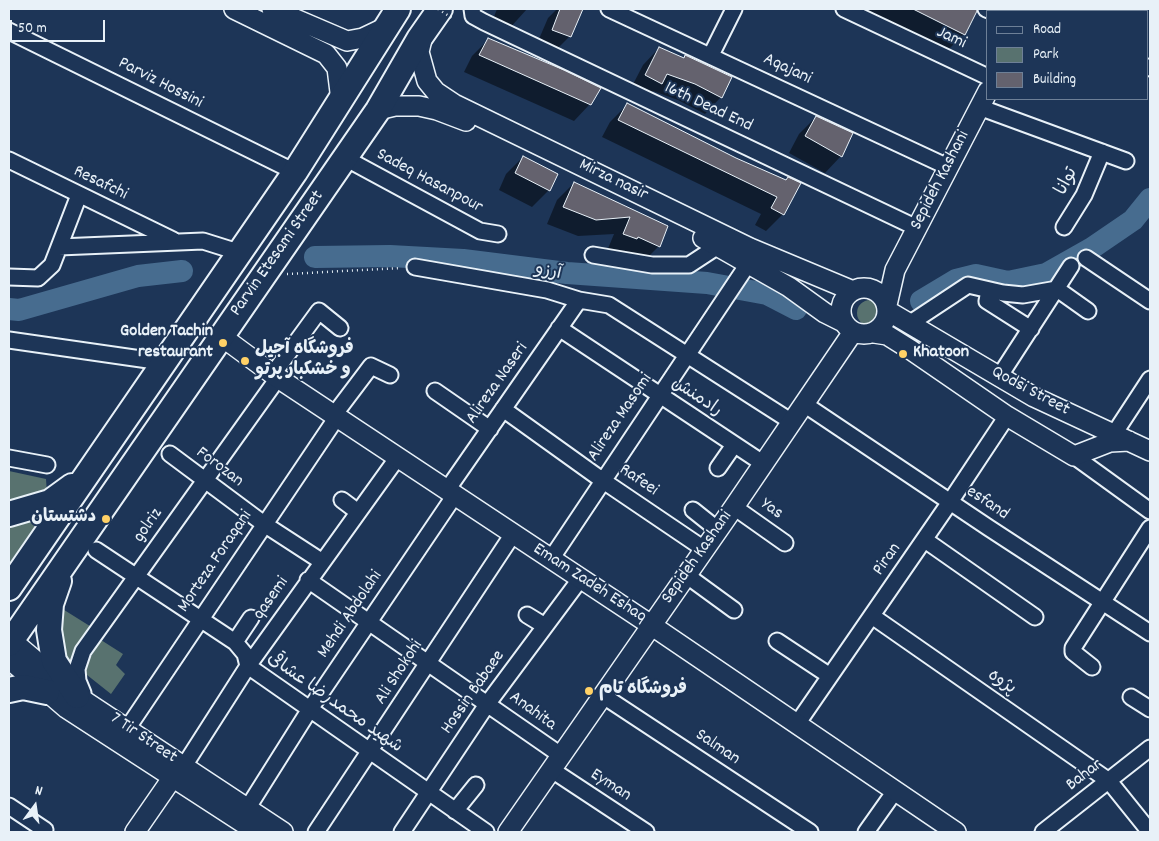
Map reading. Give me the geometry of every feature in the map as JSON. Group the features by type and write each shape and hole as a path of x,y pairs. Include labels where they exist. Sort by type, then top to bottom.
{"main road":[{"name":"Parvin Etesami Street","path":"9,588 83,477 294,172 342,100 384,28 398,9"},
{"name":"Parvin Etesami Street","path":"9,645 65,560 378,110 424,31 444,12"},
{"path":"9,514 50,502 83,477"},
{"path":"65,560 51,604 50,630 54,661 81,704"},
{"path":"9,690 23,687 47,692"}],"street":[{"path":"234,9 333,56 339,54 342,47 337,38"},
{"path":"272,9 347,41 364,38 384,28"},
{"name":"16th Dead End","path":"472,9 473,16 484,22 917,228"},
{"name":"Aqajani","path":"609,9 948,167"},
{"path":"711,55 734,9"},
{"name":"Jami","path":"844,9 986,76"},
{"name":"Parviz Hossini","path":"9,31 294,172"},
{"name":"Mirza nasir","path":"424,31 419,52 427,81 452,109 718,246 745,256 859,289"},
{"path":"326,54 337,68 342,100"},
{"name":"Sepideh Kashani","path":"887,308 895,270 984,99"},
{"path":"986,100 1126,161"},
{"name":"Mirza nasir","path":"378,110 408,105 452,109 745,256 825,313 848,327"},
{"name":"توانا","path":"1064,227 1084,195 1102,152"},
{"name":"Sadeq Hasanpour","path":"345,158 480,231 498,234"},
{"name":"Resafchi","path":"9,160 176,241"},
{"path":"9,277 38,278 52,265 79,195"},
{"path":"59,247 202,241 238,252"},
{"path":"592,255 652,265 689,265 718,246"},
{"name":"Alireza Masomi","path":"551,559 724,300 745,256"},
{"path":"1086,258 1150,302"},
{"path":"999,377 1072,266"},
{"name":"آرزو","path":"416,267 547,290 579,300 609,305 792,422"},
{"path":"859,289 876,291 887,308 884,324 874,333 867,335 848,327 841,313 842,304 859,289 895,270"},
{"path":"909,324 968,285 1023,295 1057,289 1088,311"},
{"path":"989,290 987,301 1031,329"},
{"name":"Alireza Naseri","path":"451,493 503,409 579,300"},
{"name":"Qodsi Street","path":"887,308 909,324 1034,397 1150,451"},
{"name":"golriz","path":"81,704 77,669 83,651 204,480 319,311 340,328"},
{"name":"Sepideh Kashani","path":"508,832 764,464 804,404 848,327"},
{"name":"رادمنش","path":"559,328 764,464"},
{"name":"Qodsi Street","path":"874,333 887,335 1007,416 1074,456"},
{"name":"Emam Zadeh Eshaq","path":"221,336 335,416 651,625 956,832"},
{"path":"9,340 162,362"},
{"name":"Morteza Foraqani","path":"127,729 335,416 371,366 390,375"},
{"path":"1074,456 1122,437 1150,379"},
{"path":"435,391 490,429"},
{"name":"esfand","path":"804,404 1150,632"},
{"name":"Rafeei","path":"503,409 602,480 704,549"},
{"name":"Piran","path":"797,724 925,540 1007,416"},
{"path":"718,468 734,445"},
{"name":"Forozan","path":"170,454 264,524 321,562"},
{"path":"1074,456 1150,510"},
{"name":"qasemi","path":"178,772 308,580 398,457"},
{"path":"9,458 47,465"},
{"name":"Mehdi Abdolahi","path":"248,809 310,709 369,622 451,493"},
{"path":"342,500 358,512"},
{"name":"Yas","path":"734,507 785,543"},
{"path":"694,510 718,530"},
{"path":"1092,667 1073,652 1073,648 1150,528"},
{"name":"Ali Shokohi","path":"316,832 371,752 513,534"},
{"path":"925,540 1035,616"},
{"name":"شهید محمدرضا عشاقی","path":"96,550 236,642 245,654 248,666 486,832"},
{"path":"686,575 734,610"},
{"name":"Hossin Babaee","path":"402,832 488,703 580,578"},
{"name":"Anahita","path":"308,580 488,703 557,763"},
{"path":"527,615 545,626"},
{"name":"پژوه","path":"872,616 1109,781 1150,832"},
{"path":"236,642 251,618"},
{"path":"777,640 830,676"},
{"name":"7 Tir Street","path":"9,645 47,692 81,704 127,729 178,772 248,809 282,832"},
{"name":"7 Tir Street","path":"9,645 81,704 178,772 257,832"},
{"name":"Salman","path":"602,695 810,832"},
{"path":"1131,697 1150,709"},
{"name":"Bahar","path":"1043,832 1150,748"},
{"name":"Eyman","path":"557,763 646,832"},
{"path":"135,832 178,772"},
{"path":"455,811 476,785"},
{"path":"866,832 895,791"},
{"path":"9,806 45,830"}],"path":[{"path":"263,275 416,267"}],"green space":[{"path":"870,300 879,304 883,313 879,322 870,326 861,322 857,313 861,304"},
{"path":"9,471 46,479 47,494 9,506"},
{"path":"43,515 9,564 9,522"},
{"path":"61,608 93,628 68,664 59,641"},
{"path":"101,640 123,654 116,665 125,674 111,694 82,671"}],"building":[{"path":"560,9 583,9 571,37 552,30"},
{"path":"913,9 977,9 977,11 965,35"},
{"path":"488,38 601,88 591,105 479,55"},
{"path":"659,47 684,58 685,55 732,77 722,98 695,84 667,74 662,84 645,75"},
{"path":"627,103 736,158 786,180 788,177 801,183 784,215 771,208 777,197 618,120"},
{"path":"816,116 853,133 842,157 805,136"},
{"path":"523,156 558,174 550,191 515,173"},
{"path":"574,182 668,226 660,247 638,237 637,239 623,234 630,217 596,220 563,207"}],"waterway":[{"path":"921,301 956,280 976,275 1008,282 1046,274 1092,248 1133,220 1150,199"},
{"path":"315,257 390,256 463,260 567,273 707,283 767,294 796,309"},
{"path":"9,309 19,310 138,276 182,271"}],"place":[{"name":"Golden Tachin restaurant","path":"223,343"},
{"name":"Khatoon","path":"903,354"},
{"name":"فروشگاه آجیل و خشکبار پرتو","path":"245,361"},
{"name":"دشتستان","path":"106,519"},
{"name":"فروشگاه تام","path":"589,691"}]}
